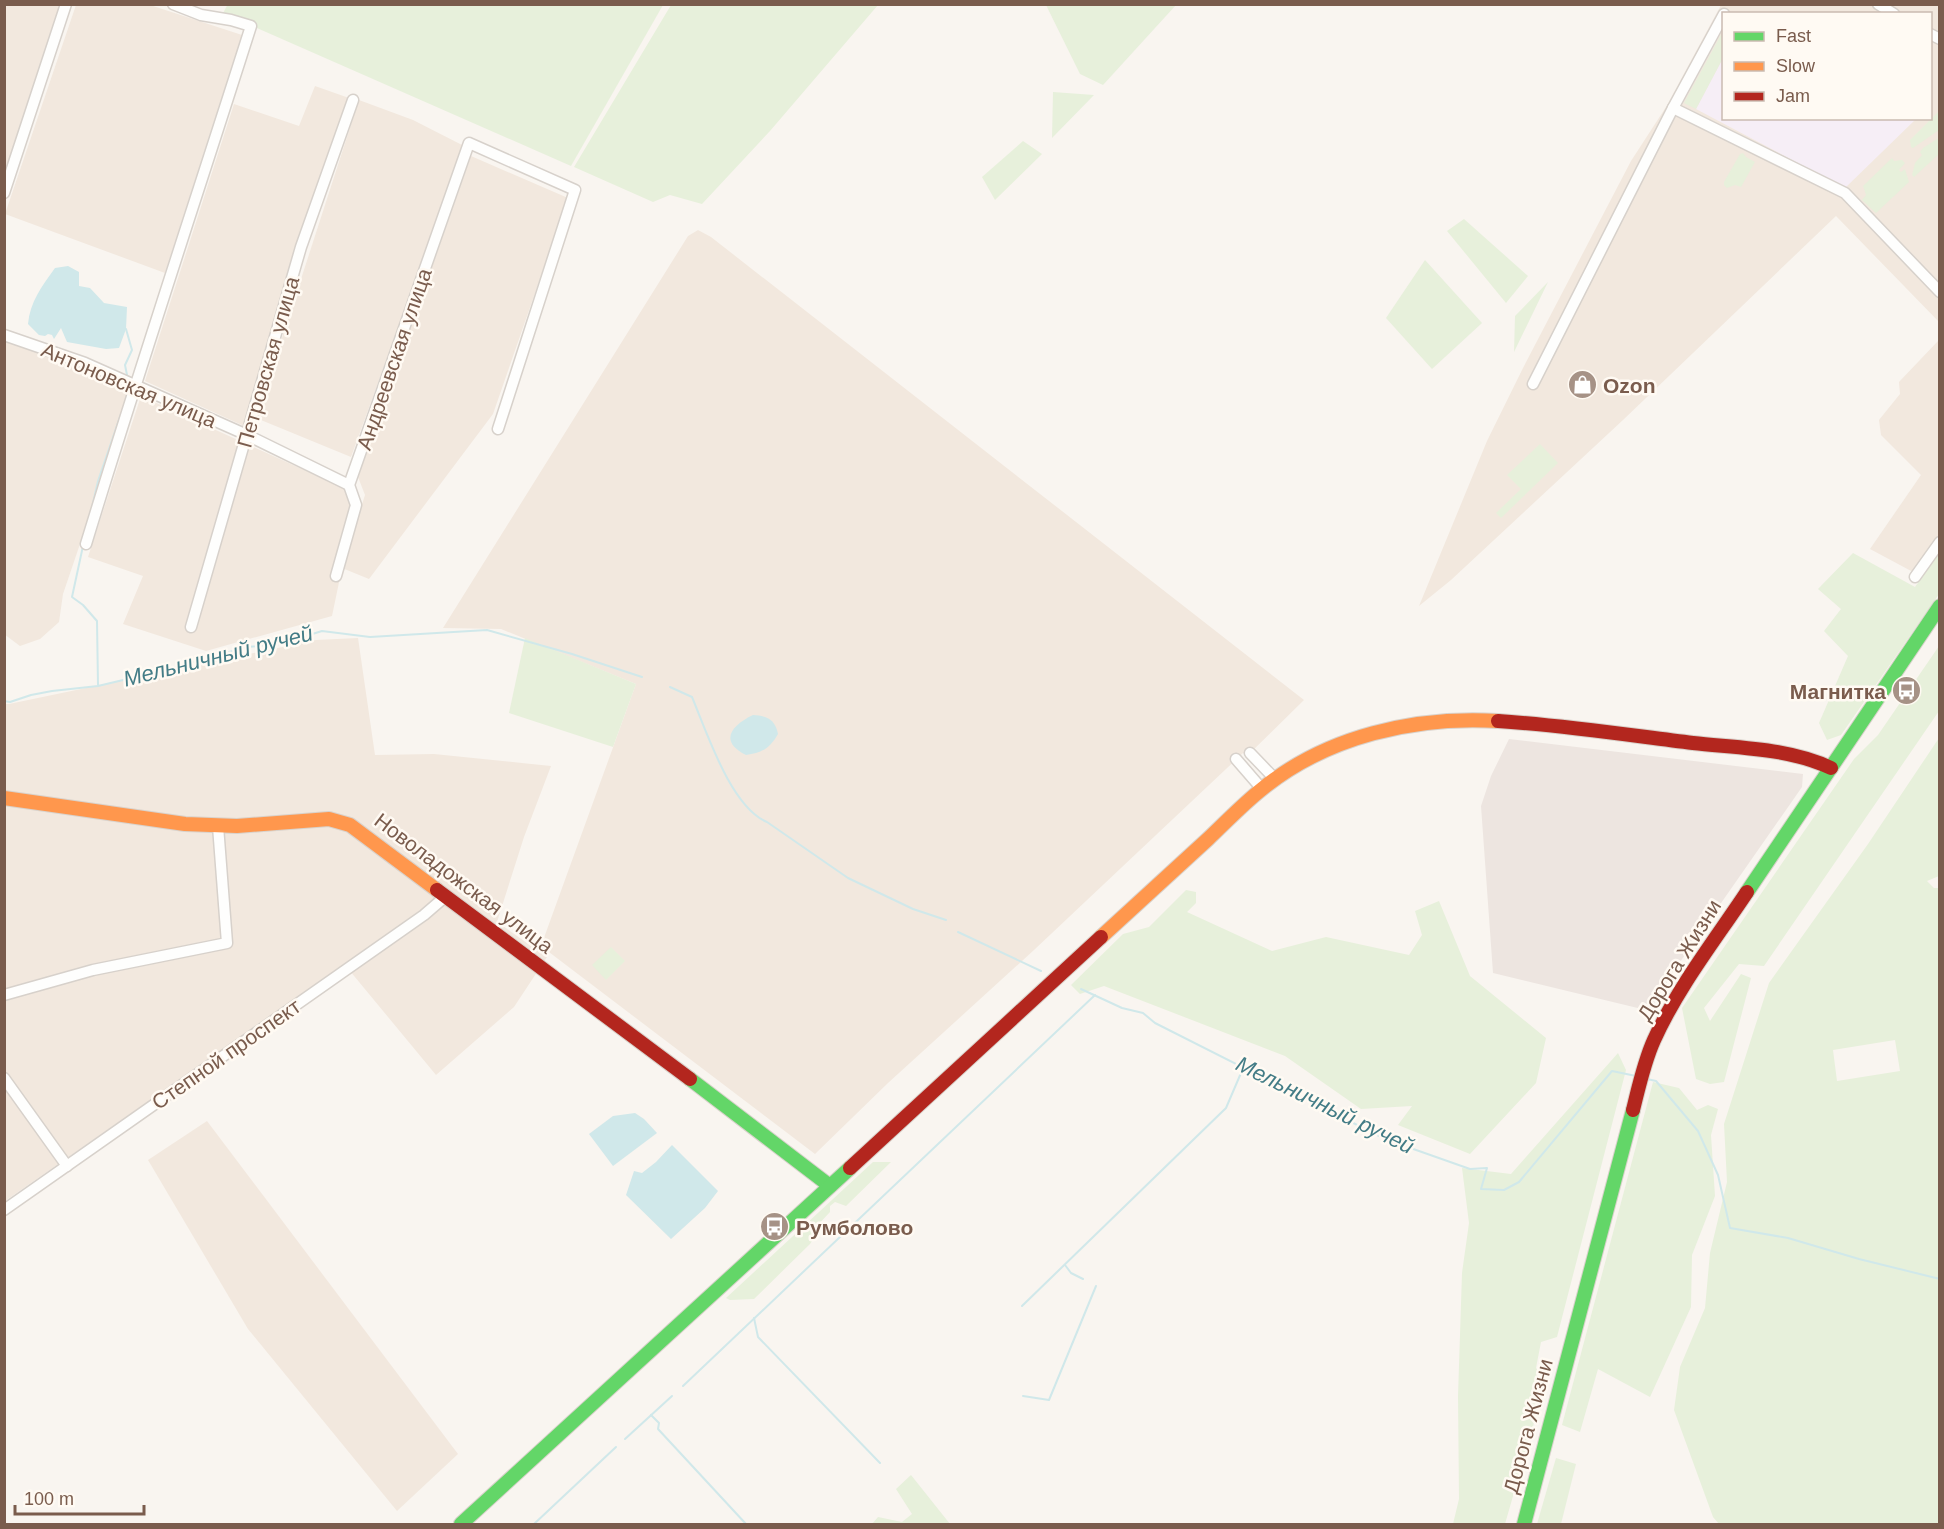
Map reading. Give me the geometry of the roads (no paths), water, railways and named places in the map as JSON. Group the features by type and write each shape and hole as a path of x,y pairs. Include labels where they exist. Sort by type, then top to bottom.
{"main road":[{"name":"Дорога Жизни","path":"1524,1524 1642,1071 1654,1040 1686,982 1940,606"},
{"path":"461,1524 1262,789 1294,766 1330,749 1369,735 1405,726 1459,720 1514,722 1805,757 1831,768"},
{"name":"Новоладожская улица","path":"4,798 176,823 218,826 266,825 329,819 340,821 360,831 830,1186"}],"street":[{"path":"4,193 66,4"},
{"path":"86,544 167,281 251,26 201,15 173,4"},
{"path":"1878,4 1891,12"},
{"path":"1533,384 1673,108 1722,18"},
{"name":"Петровская улица","path":"191,627 301,247 353,100"},
{"path":"1673,108 1845,193 1940,292"},
{"name":"Андреевская улица","path":"336,576 356,505 350,485 469,143 575,190 498,429"},
{"name":"Антоновская улица","path":"4,335 85,363 247,435 350,485"},
{"path":"1915,577 1940,542"},
{"path":"1250,753 1275,779"},
{"path":"1236,759 1262,789"},
{"path":"4,995 93,970 227,943 218,826"},
{"name":"Степной проспект","path":"4,1210 424,915 446,896"},
{"path":"4,1078 67,1166"}],"water":[{"path":"68,266 79,272 79,286 90,288 104,303 127,307 126,329 119,348 106,349 67,342 61,328 54,339 52,335 39,335 28,324 37,294 55,268"},
{"path":"753,715 770,719 778,734 765,749 746,755 732,744 731,733 734,728"},
{"path":"635,1113 657,1133 613,1166 589,1134 613,1116"},
{"path":"672,1145 718,1191 705,1208 671,1239 626,1195 634,1171 642,1173"}],"waterway":[{"path":"126,329 132,350 125,365 127,375"},
{"path":"91,512 98,481 121,414"},
{"path":"83,546 72,597 83,605 97,621 98,685"},
{"name":"Мельничный ручей","path":"4,701 10,702 52,691 98,686 247,647 280,644 322,631 370,637 487,630 642,677"},
{"name":"Мельничный ручей","path":"670,687 692,697 731,785 754,814 848,878 913,909 946,920"},
{"name":"Мельничный ручей","path":"958,932 1041,971"},
{"name":"Мельничный ручей","path":"1081,989 1122,1008 1143,1013 1155,1023 1385,1139 1470,1169 1487,1168 1481,1189 1504,1190 1519,1182 1612,1071 1636,1076"},
{"path":"683,1386 1095,995"},
{"path":"1022,1306 1226,1108 1244,1066"},
{"name":"Мельничный ручей","path":"1647,1079 1656,1081 1698,1131 1718,1175 1730,1228 1788,1238 1940,1279"},
{"path":"1065,1265 1071,1273 1083,1279"},
{"path":"1023,1396 1049,1400 1096,1286"},
{"path":"754,1318 758,1337 880,1463"},
{"path":"625,1439 672,1396"},
{"path":"651,1415 659,1423 658,1429 746,1524"},
{"path":"534,1524 616,1447"}],"place":[{"name":"Ozon","path":"1582,385"},
{"name":"Магнитка","path":"1907,691"},
{"name":"Румболово","path":"775,1227"}]}
